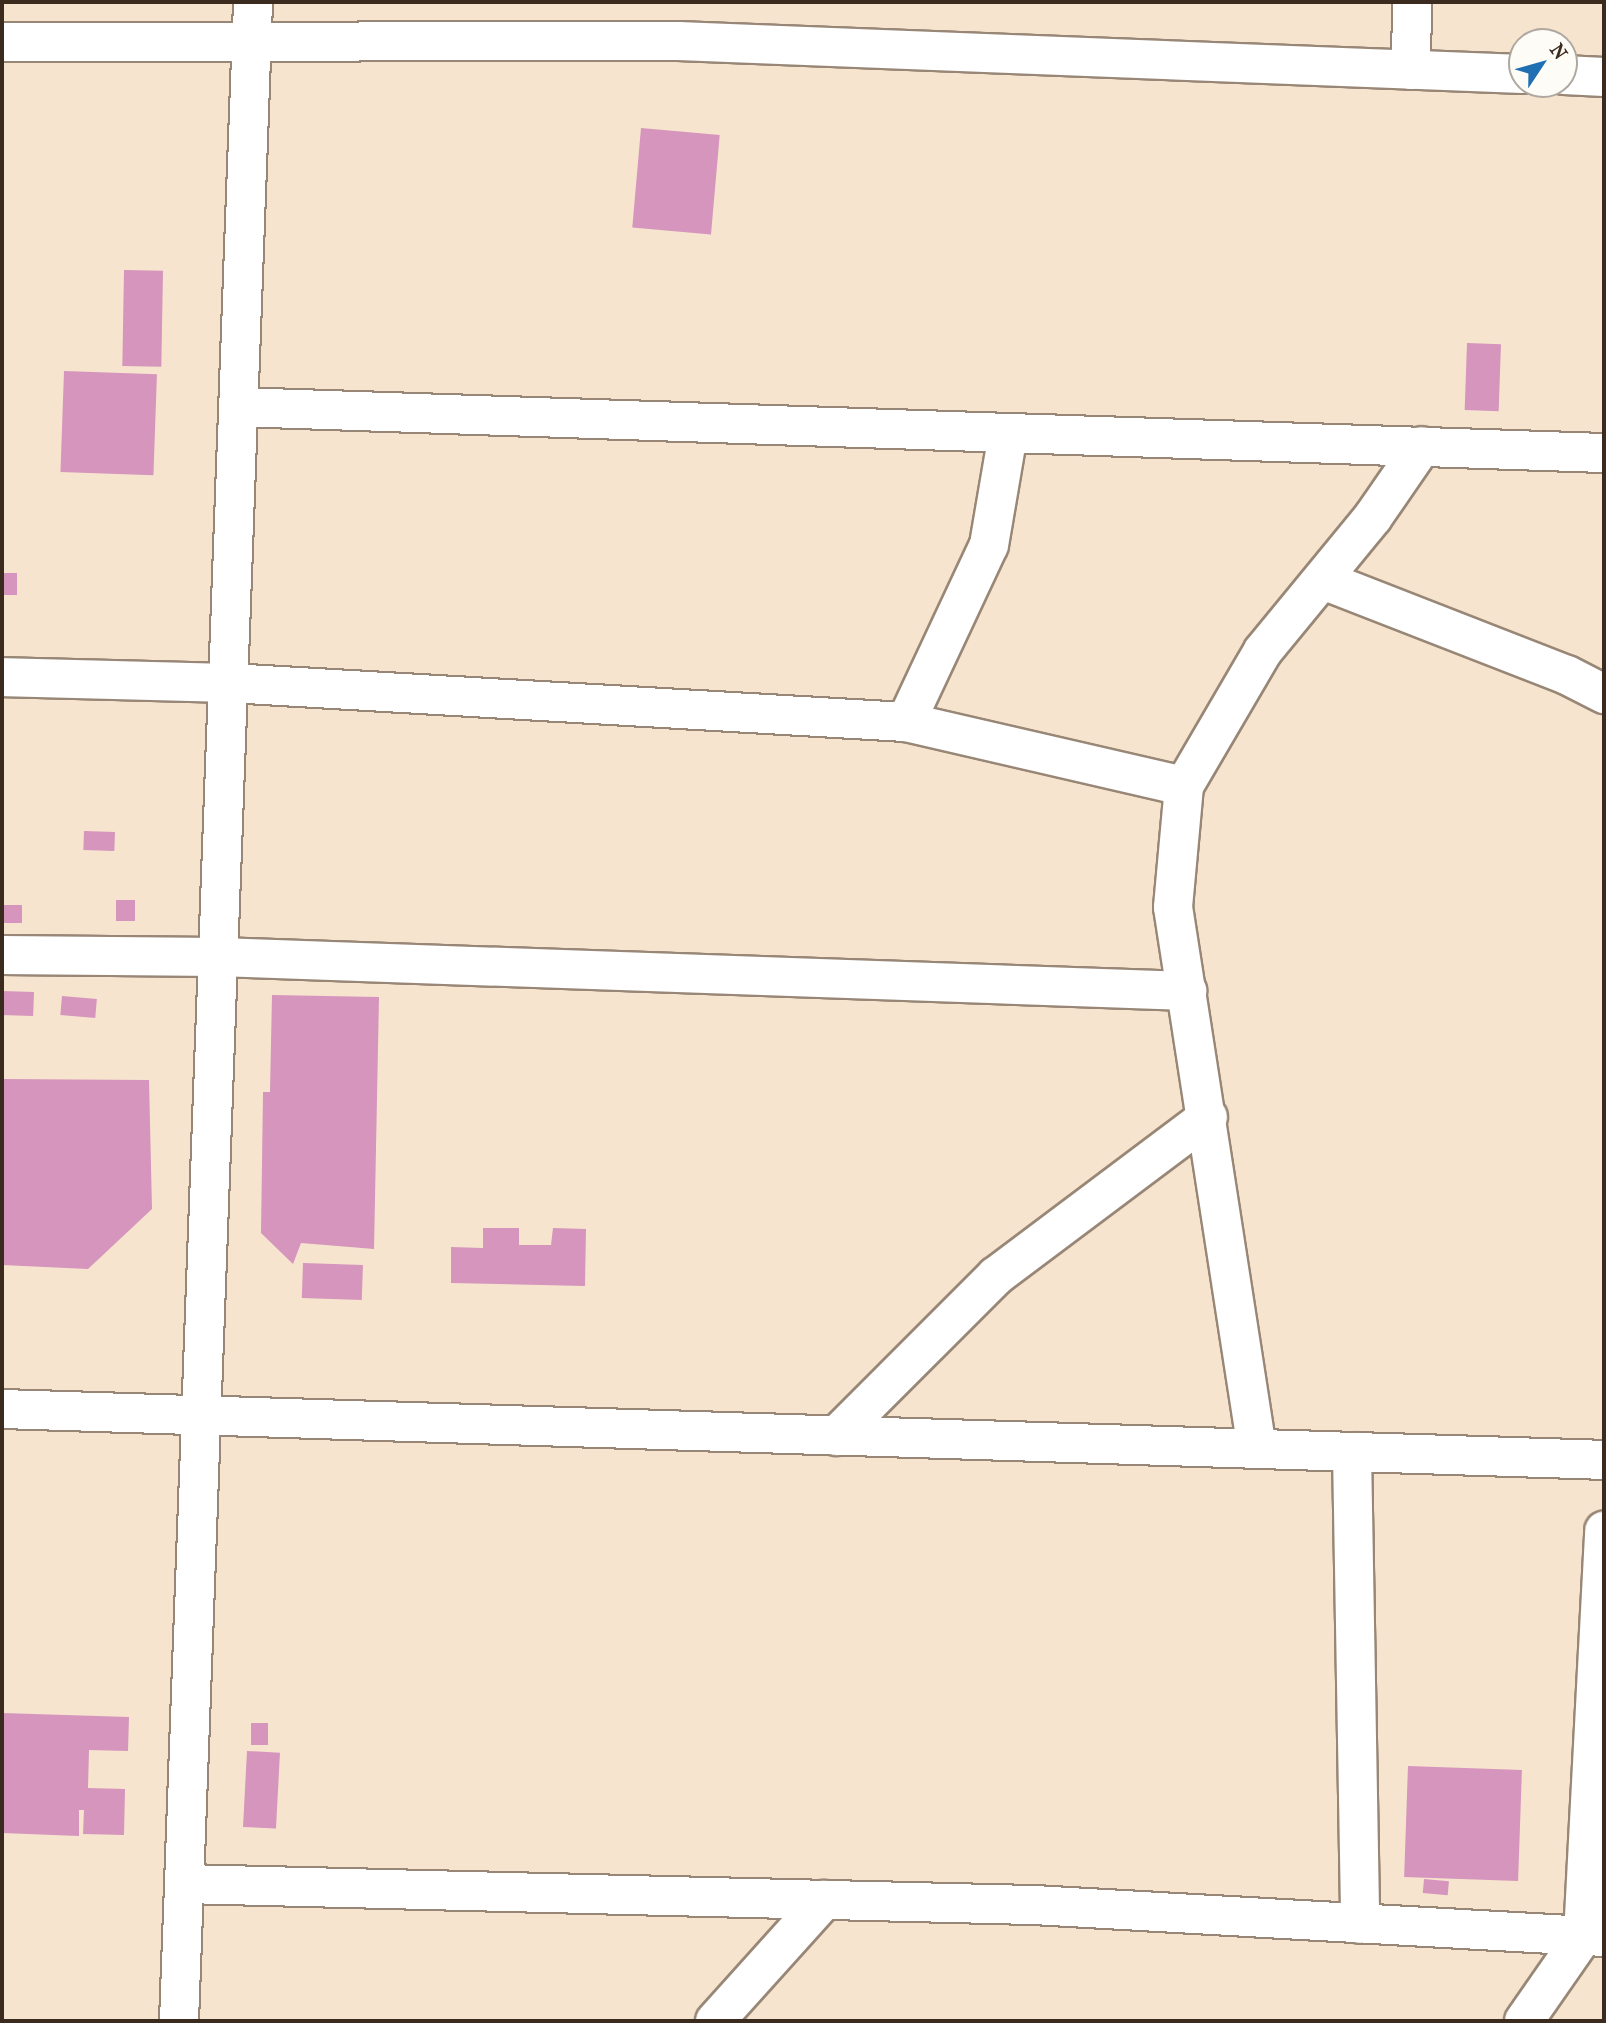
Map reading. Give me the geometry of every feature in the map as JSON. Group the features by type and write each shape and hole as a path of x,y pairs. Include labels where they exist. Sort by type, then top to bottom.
{"street":[{"path":"179,2021 253,2"},
{"path":"1411,70 1412,2"},
{"path":"2,42 678,41 1508,73"},
{"path":"1578,76 1604,77"},
{"path":"239,407 1604,453"},
{"path":"906,722 989,545 1009,434"},
{"path":"1257,1449 1208,1117 1173,907 1184,786 1263,651 1323,580 1422,446"},
{"path":"1323,580 1567,675 1604,694"},
{"path":"2,677 229,683 906,722 1184,786"},
{"path":"2,955 219,957 1187,990"},
{"path":"836,1436 996,1276 1208,1117"},
{"path":"2,1409 1604,1460"},
{"path":"1352,1452 1360,1924"},
{"path":"1524,2021 1593,1937 1604,1531"},
{"path":"184,1884 1034,1905 1593,1937"},
{"path":"715,2021 824,1900"}],"building":[{"path":"641,128 720,135 711,235 632,228"},
{"path":"124,270 163,271 161,367 122,366"},
{"path":"1467,343 1501,344 1499,411 1465,410"},
{"path":"64,371 157,374 153,475 60,472"},
{"path":"2,573 17,573 17,595 2,595"},
{"path":"84,831 115,832 114,851 83,850"},
{"path":"116,900 135,900 135,921 116,921"},
{"path":"3,905 22,905 22,923 3,923"},
{"path":"2,991 34,992 33,1016 2,1015"},
{"path":"272,995 379,997 374,1249 301,1243 293,1264 261,1233 263,1092 270,1092"},
{"path":"62,996 97,999 95,1018 60,1015"},
{"path":"2,1079 149,1080 152,1209 88,1269 2,1265"},
{"path":"483,1228 519,1228 519,1245 551,1245 553,1228 586,1229 585,1286 451,1283 451,1247 483,1248"},
{"path":"303,1263 363,1265 362,1300 302,1298"},
{"path":"2,1713 129,1717 128,1751 89,1750 88,1788 125,1789 124,1835 83,1834 84,1810 79,1810 79,1836 2,1833"},
{"path":"251,1723 268,1723 268,1745 251,1745"},
{"path":"247,1751 280,1753 276,1829 243,1827"},
{"path":"1408,1766 1522,1770 1518,1881 1404,1877"},
{"path":"1424,1879 1449,1881 1448,1895 1423,1893"}]}
